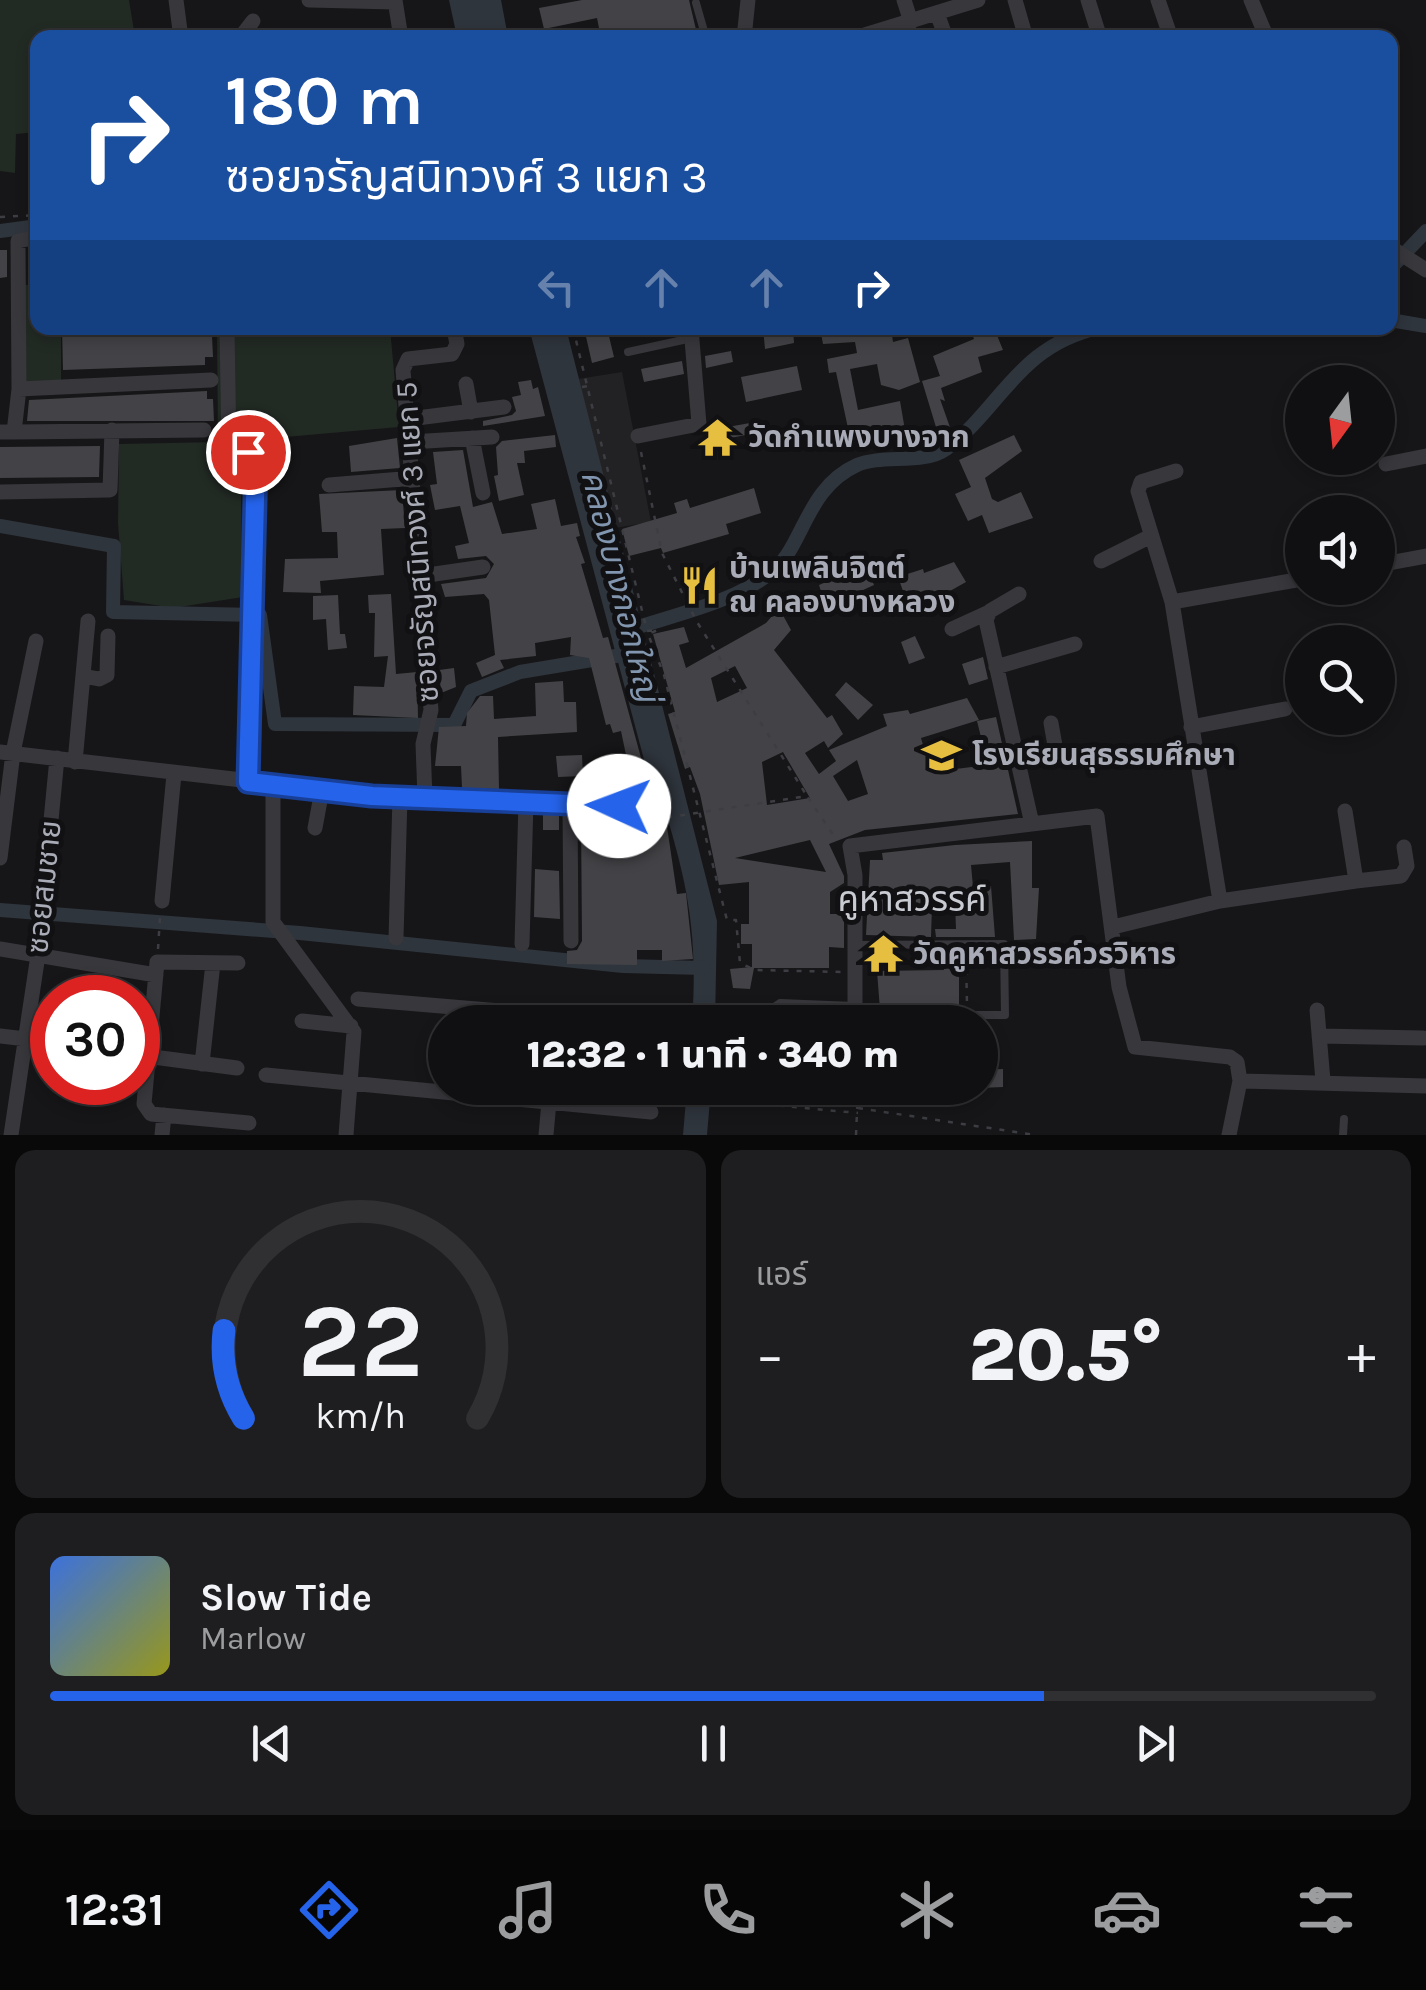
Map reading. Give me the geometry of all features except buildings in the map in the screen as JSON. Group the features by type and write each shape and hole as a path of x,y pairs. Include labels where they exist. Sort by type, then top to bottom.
{"street":[{"path":"176,0 181,30"},
{"path":"309,0 395,1 400,30"},
{"path":"745,30 748,0"},
{"path":"904,0 911,22"},
{"path":"883,30 978,0"},
{"path":"1015,0 1024,30"},
{"path":"1088,0 1097,30"},
{"path":"1158,0 1169,30"},
{"path":"1251,0 1263,30"},
{"path":"246,30 253,21"},
{"path":"30,239 18,241 18,389 7,432 204,430"},
{"path":"1398,252 1425,270"},
{"path":"18,282 30,282"},
{"path":"227,335 229,450 248,452 256,459 255,628 248,782"},
{"name":"ซอยจรัญสนิทวงศ์ 3 แยก 5","path":"425,798 428,722 404,364 452,354 457,344 455,335"},
{"path":"638,436 698,424 693,335"},
{"path":"18,389 211,380"},
{"path":"466,384 471,412"},
{"path":"409,420 504,407"},
{"path":"0,492 110,490 112,430"},
{"path":"411,442 492,437"},
{"path":"472,438 483,493"},
{"path":"1395,462 1426,456"},
{"path":"1176,472 1138,486 1172,602 1220,901"},
{"path":"329,485 414,478"},
{"path":"1101,561 1152,536"},
{"path":"1395,562 1426,556"},
{"path":"420,576 483,567"},
{"path":"1172,602 1285,583"},
{"path":"952,630 1020,594"},
{"path":"987,614 1032,824"},
{"path":"75,762 88,622"},
{"path":"83,676 107,675 108,636"},
{"path":"0,858 6,752 36,641"},
{"path":"996,668 1075,644"},
{"path":"1191,728 1285,709"},
{"path":"1019,759 1056,751 1050,723"},
{"path":"6,752 400,797 619,806"},
{"name":"ซอยสมชาย","path":"8,1131 38,955 57,758"},
{"path":"162,901 174,774"},
{"path":"273,784 273,922 351,1026 354,1041 346,1135"},
{"path":"315,828 322,790"},
{"path":"396,938 400,797"},
{"path":"522,944 526,802"},
{"path":"570,804 571,941"},
{"path":"1345,810 1356,881"},
{"path":"854,1005 855,875 850,846 1097,816 1119,987 1135,1048 1230,1057 1237,1062 1240,1081 1229,1135"},
{"path":"1114,927 1220,901 1401,876 1407,866 1404,846"},
{"path":"0,950 150,975"},
{"path":"156,975 157,962 238,962"},
{"path":"202,1064 213,963"},
{"path":"358,999 428,1008"},
{"path":"1317,1010 1324,1082"},
{"path":"302,1020 351,1026"},
{"path":"0,1036 30,1040"},
{"path":"1319,1036 1423,1038"},
{"path":"160,1058 237,1068"},
{"path":"266,1075 428,1088"},
{"path":"1240,1081 1426,1086"},
{"path":"145,1105 145,1111 222,1128 250,1123"},
{"path":"546,1135 557,1105"},
{"path":"605,1105 651,1112"},
{"path":"162,1135 164,1115"}],"lane":[{"path":"696,3 704,30"},
{"path":"628,352 678,335"},
{"path":"853,945 1004,944 1005,1015 998,1015"},
{"path":"1342,1135 1344,1118"}],"path":[{"path":"0,218 30,216"},
{"path":"575,335 646,630 658,630 648,634 664,675 727,920 736,920 740,963 755,970 854,972"},
{"path":"582,387 589,386"},
{"path":"638,436 658,543 697,622 838,843 850,846"},
{"path":"619,806 632,807 638,819 659,819 806,796"},
{"path":"159,939 160,920"},
{"path":"966,944 967,1005"},
{"path":"779,1105 858,1111 1035,1135"},
{"path":"856,1135 858,1105"}],"shaded area":[{"path":"0,0 129,0 134,30 30,30 30,133 16,134 15,173 0,171"},
{"path":"24,285 30,285 30,335 61,335 61,382 25,382"},
{"path":"217,335 391,335 399,427 240,441 243,597 173,608 124,600 118,523 119,444 218,442"},
{"path":"622,372 651,522 615,528 578,379"}],"water":[{"path":"449,0 501,0 507,30 455,30"},
{"name":"คลองบางกอกใหญ่","path":"531,335 568,335 717,921 715,1005 693,1005 688,900 656,781 650,782"},
{"path":"686,1105 710,1105 707,1135 683,1135"}],"waterway":[{"path":"0,231 30,227"},
{"path":"1398,261 1426,231"},
{"path":"1398,321 1426,326"},
{"name":"คลองบางกอกใหญ่","path":"632,629 705,606 758,582 783,560 816,502 840,475 867,462 926,457 946,449 1029,364 1048,349 1077,335"},
{"name":"คลองบางกอกใหญ่","path":"0,526 114,546 113,612 260,615 275,724 454,725 471,691 520,672 634,653"},
{"path":"0,910 300,933 623,966 704,968"}],"place":[{"name":"วัดกำแพงบางจาก","path":"718,437"},
{"name":"บ้านเพลินจิตต์ ณ คลองบางหลวง","path":"699,585"},
{"name":"โรงเรียนสุธรรมศึกษา","path":"942,755"},
{"name":"วัดคูหาสวรรค์วรวิหาร","path":"883,954"}],"district":[{"name":"คูหาสวรรค์","path":"912,899"}],"route":[{"path":"248,452 256,459 255,628 248,782 372,796 619,806"}]}
